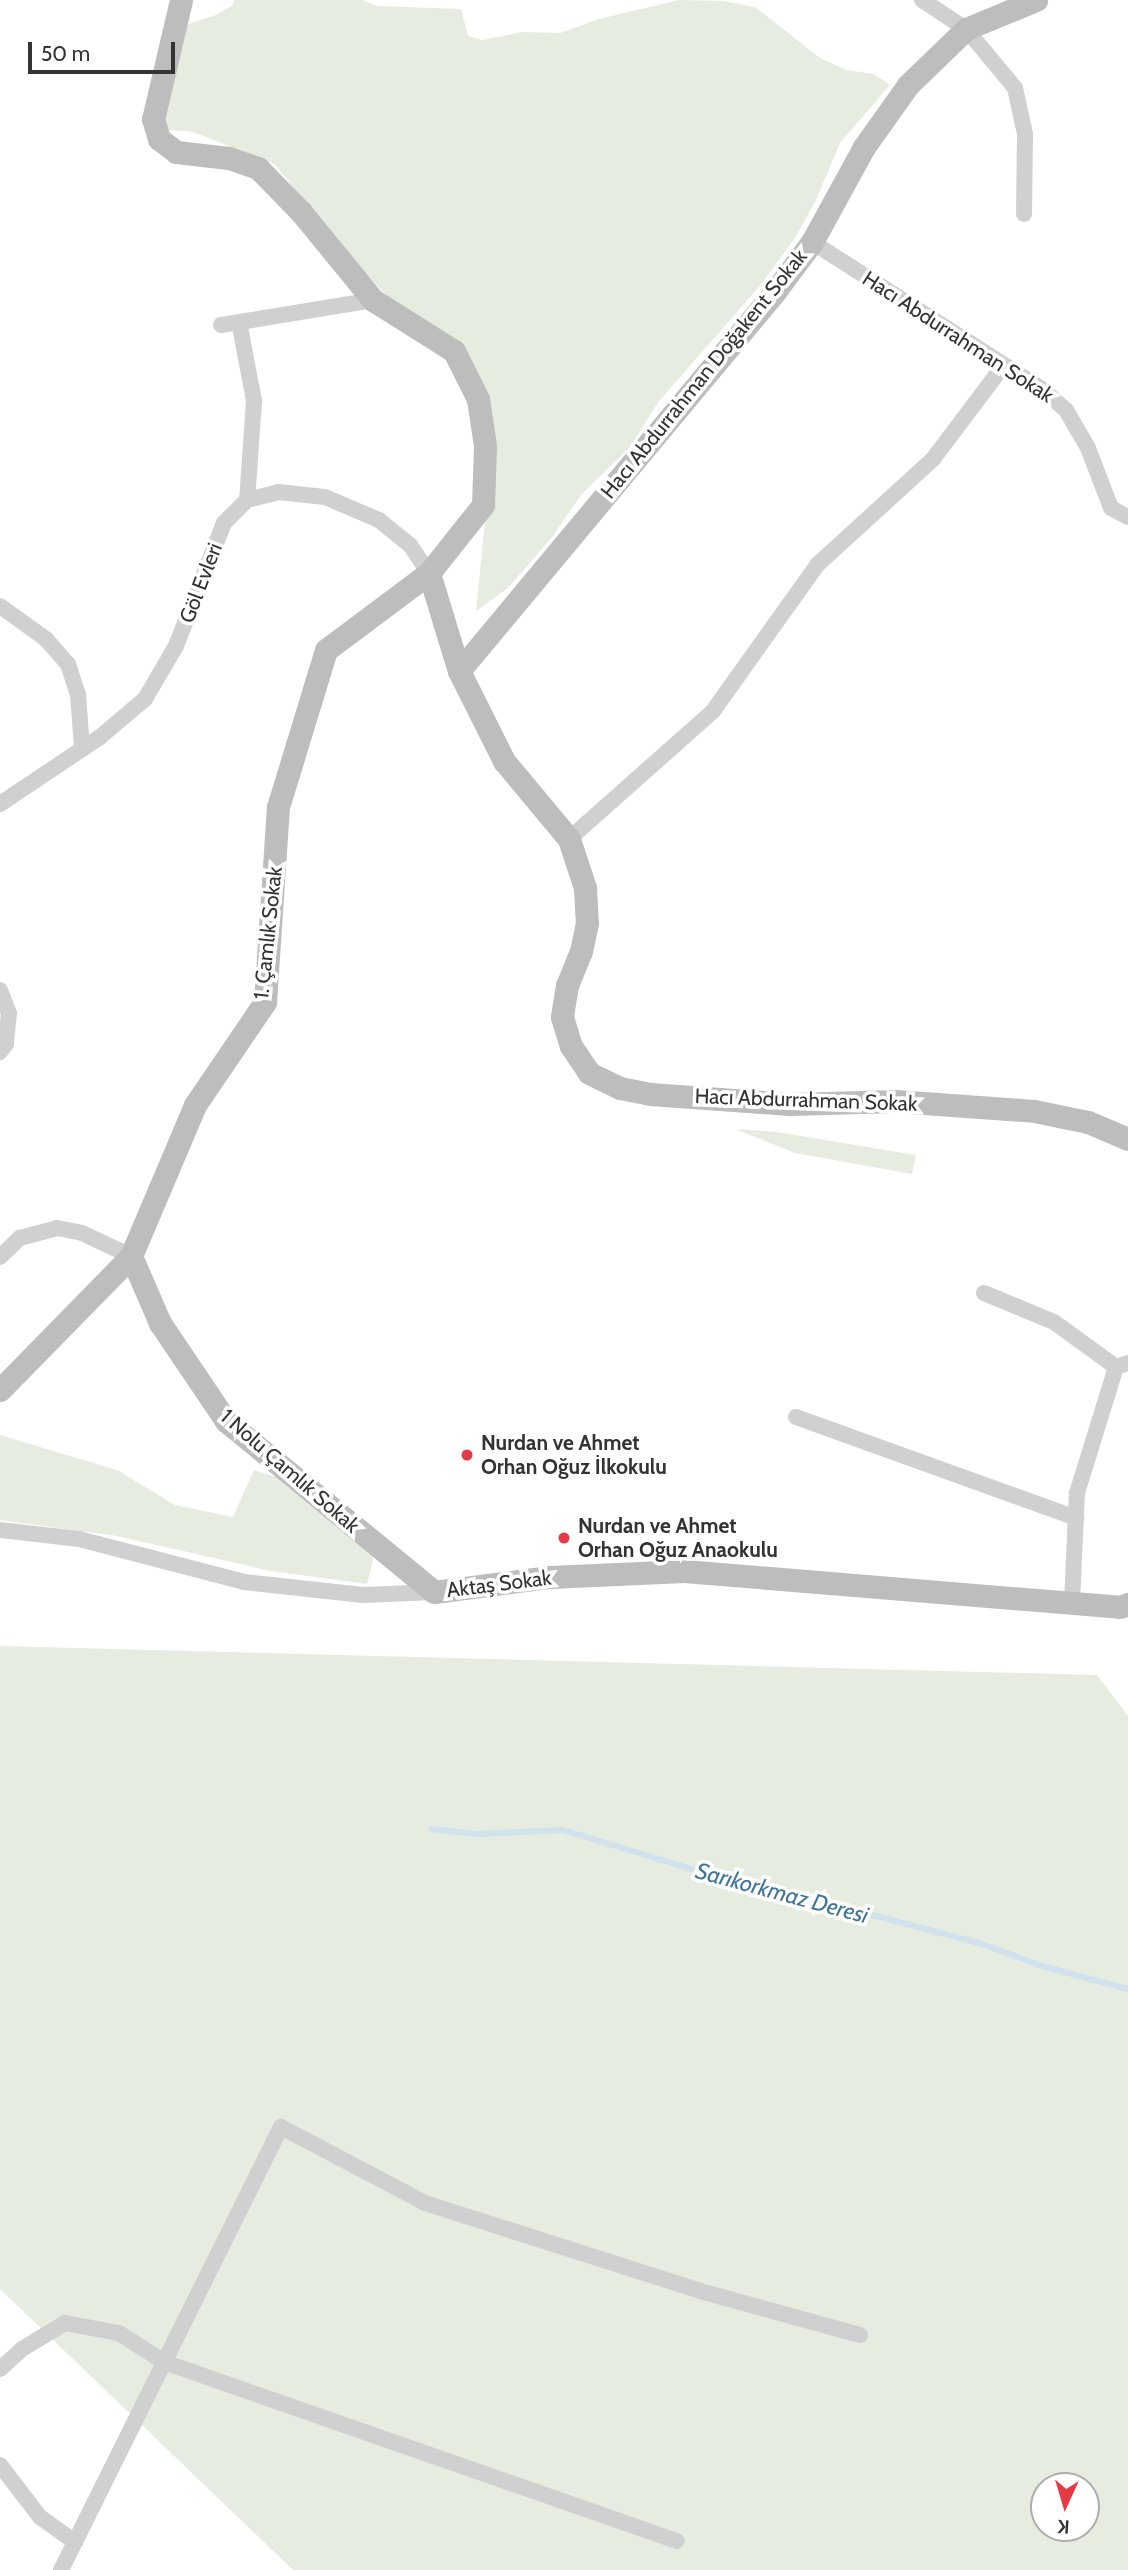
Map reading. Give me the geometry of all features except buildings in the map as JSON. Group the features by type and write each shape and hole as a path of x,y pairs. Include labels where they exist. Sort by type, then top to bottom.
{"street":[{"path":"181,0 153,119 159,139 176,152 229,158 258,168 301,212 373,300 454,351 478,398 485,446 483,505 429,573 410,545 379,520 325,497 278,492 247,500 254,401 239,322"},
{"path":"922,0 966,29 1015,88 1025,134 1024,214"},
{"name":"Hacı Abdurrahman Doğakent Sokak","path":"459,671 776,290 812,242 863,147 908,85 966,29 1036,0"},
{"name":"Hacı Abdurrahman Sokak","path":"812,242 1042,390 1066,410 1088,448 1111,508 1128,517"},
{"path":"220,325 373,300"},
{"path":"569,839 713,711 817,565 933,458 1003,366"},
{"name":"Göl Evleri","path":"0,804 82,748 145,699 176,646 224,523 247,500"},
{"name":"Hacı Abdurrahman Sokak","path":"429,573 459,671 504,761 569,839 585,888 587,923 580,951 566,985 562,1017 571,1046 589,1073 620,1088 650,1094 790,1104 896,1101 1034,1111 1088,1122 1128,1139"},
{"name":"1. Çamlık Sokak","path":"0,1390 131,1256 195,1105 265,1002 278,807 326,650 429,573"},
{"path":"0,606 46,639 68,664 78,694 82,748"},
{"path":"0,990 9,1013 6,1044 0,1052"},
{"path":"0,1257 20,1238 57,1228 82,1233 131,1256"},
{"name":"1 Nolu Çamlık Sokak","path":"131,1256 160,1324 226,1421 433,1592"},
{"path":"984,1293 1054,1321 1122,1365 1077,1493 1072,1602"},
{"path":"796,1417 1076,1518"},
{"name":"Aktaş Sokak","path":"0,1530 79,1539 244,1582 363,1595 433,1592 550,1577 684,1571 1072,1602 1125,1609"},
{"path":"61,2570 281,2127 425,2203 700,2291 860,2335"},
{"path":"0,2369 22,2349 65,2323 119,2333 164,2362 677,2541"},
{"path":"0,2465 40,2517 75,2542"}],"shaded area":[{"path":"234,0 362,0 377,6 461,9 468,36 482,40 523,32 560,33 599,19 679,0 723,1 755,7 820,58 846,70 874,74 890,85 840,143 816,200 795,238 759,287 659,401 630,447 581,495 553,536 508,588 476,611 490,471 483,397 332,238 275,164 193,132 160,129 176,28 216,15 233,5"},
{"path":"735,1129 777,1132 916,1155 912,1174 795,1153"},
{"path":"0,1435 117,1470 175,1505 233,1517 254,1470 276,1477 374,1556 367,1584 271,1571 117,1536 0,1520"},
{"path":"0,1646 1097,1675 1128,1716 1128,2570 293,2570 0,2289"}],"waterway":[{"name":"Sarıkorkmaz Deresi","path":"432,1829 476,1834 563,1830 777,1895 865,1913 982,1944 1042,1966 1128,1989"}],"place":[{"name":"Nurdan ve Ahmet Orhan Oğuz İlkokulu","path":"467,1455"},
{"name":"Nurdan ve Ahmet Orhan Oğuz Anaokulu","path":"564,1538"}]}
